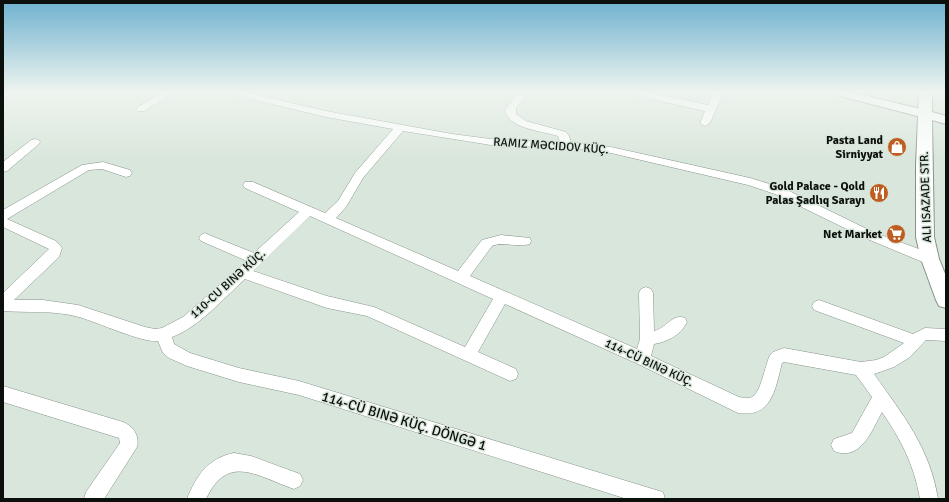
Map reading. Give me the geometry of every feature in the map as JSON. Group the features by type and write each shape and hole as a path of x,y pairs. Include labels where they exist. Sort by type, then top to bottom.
{"main road":[{"name":"ALI ISAZADE STR.","path":"925,114 925,237 930,259 946,300"},
{"path":"926,114 946,120"}],"street":[{"name":"RAMIZ MƏCIDOV KÜÇ.","path":"331,114 400,128 486,141 611,150 764,186 800,201 869,235 930,259"},
{"path":"510,114 513,118 527,125 562,134 564,136 566,146"},
{"path":"705,123 708,114"},
{"path":"249,185 328,219 342,204 359,176 400,128"},
{"path":"3,168 35,142"},
{"path":"3,216 86,167 103,165 126,173"},
{"name":"110-CU BINƏ KÜÇ.","path":"3,304 78,310 145,333 155,335 163,334 176,329 188,321 243,273 308,211"},
{"name":"114-CÜ BINƏ KÜÇ.","path":"328,219 643,359 738,405 748,407 758,404 763,398 775,360 778,357 784,355 861,369 877,367 890,362 905,352 918,337 925,334 946,335"},
{"name":"110-CU BINƏ KÜÇ.","path":"3,222 51,244 56,248 54,254 3,304"},
{"path":"205,238 256,259"},
{"path":"461,278 487,243 493,240 504,239 525,241"},
{"path":"243,273 327,302 369,311 510,374"},
{"path":"643,359 647,339 646,293"},
{"path":"468,355 502,297"},
{"path":"819,306 915,341"},
{"path":"647,339 664,336 671,332 680,322"},
{"name":"114-CÜ BINƏ KÜÇ. DÖNGƏ 1","path":"163,334 168,348 186,359 239,375 299,388 656,499"},
{"path":"861,369 918,455 924,470 929,499"},
{"path":"3,394 123,430 128,435 130,441 128,447 93,499"},
{"path":"840,445 852,443 858,439 880,398"},
{"path":"196,499 208,477 219,467 231,462 248,464 294,480"}],"place":[{"name":"Pasta Land Sirniyyat","path":"897,147"},
{"name":"Gold Palace - Qold Palas Şadlıq Sarayı","path":"879,193"},
{"name":"Net Market","path":"896,234"}]}
